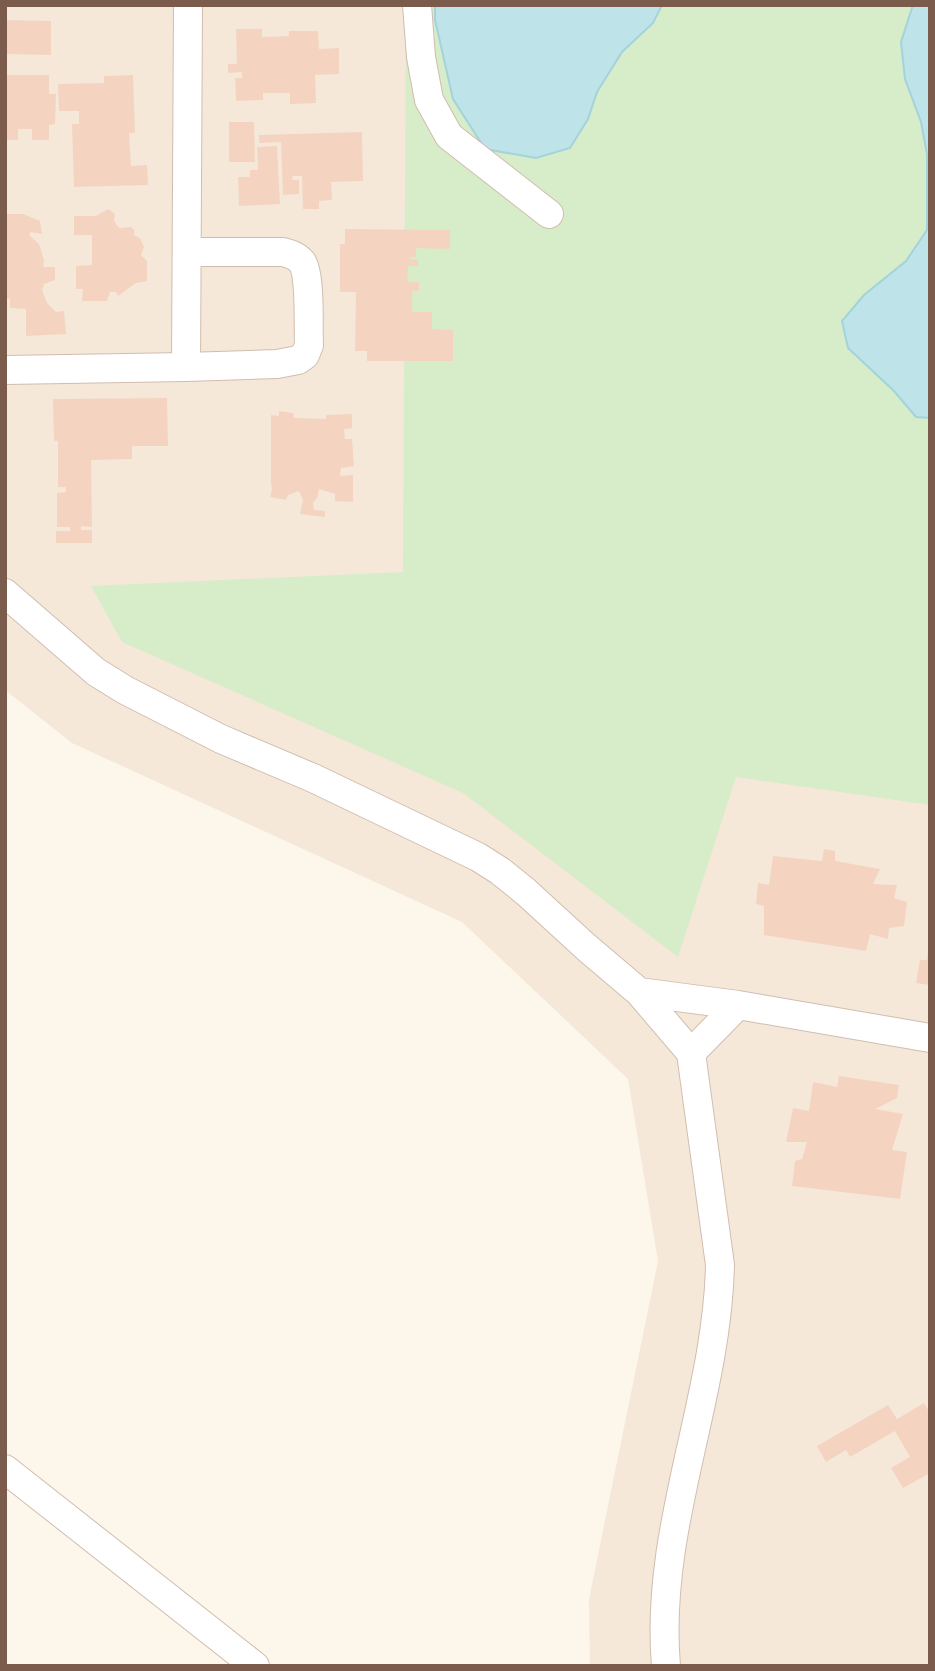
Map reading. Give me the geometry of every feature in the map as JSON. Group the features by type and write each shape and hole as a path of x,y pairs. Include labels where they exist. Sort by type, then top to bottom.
{"street":[{"path":"186,368 188,5"},
{"path":"417,5 421,57 429,100 449,136 548,214"},
{"path":"5,370 186,368 289,362 305,355 309,345 307,276 301,260 293,254 283,252 187,252"},
{"path":"5,593 96,672 125,690 221,739 313,778 478,857 500,871 639,992 691,1053 720,1265 720,1292 710,1361 685,1470 667,1569 666,1666"},
{"path":"639,992 738,1005 930,1038"},
{"path":"691,1053 738,1005"},
{"path":"5,1469 255,1666"}],"shaded area":[{"path":"5,5 930,5 930,1666 590,1666 589,1599 658,1261 628,1079 462,922 72,743 5,690"}],"green space":[{"path":"406,5 930,5 930,805 736,777 678,957 463,793 122,642 91,586 403,572"}],"water":[{"path":"435,5 662,5 653,23 622,52 597,92 588,119 570,148 536,158 485,149 453,99 435,20"},
{"path":"913,5 930,5 930,418 916,417 894,391 848,348 842,321 864,295 906,261 927,230 927,154 921,122 905,79 901,42"}],"building":[{"path":"5,20 51,21 51,55 5,54"},
{"path":"236,29 262,29 262,37 289,36 289,31 318,31 319,49 339,48 339,74 315,75 316,103 290,104 290,93 263,93 263,100 236,101 235,78 242,78 242,72 228,73 228,64 237,64"},
{"path":"5,75 49,75 49,94 56,94 55,124 49,125 49,140 32,140 32,129 18,129 18,140 5,140"},
{"path":"133,75 135,133 129,133 131,166 147,165 148,185 74,187 72,124 79,124 79,111 59,111 58,84 104,83 104,76"},
{"path":"229,122 254,122 255,162 229,162"},
{"path":"362,132 363,181 331,182 332,200 319,201 319,209 303,209 302,176 293,176 292,180 299,180 299,194 283,195 281,142 259,143 259,135"},
{"path":"277,146 280,204 239,206 238,177 250,177 250,170 258,170 257,147"},
{"path":"108,209 115,214 114,221 119,228 131,227 134,235 140,238 144,247 141,255 147,261 147,281 136,283 118,296 116,292 110,292 107,301 82,301 83,289 76,289 76,266 92,265 92,235 74,235 74,216 96,216"},
{"path":"5,214 23,214 40,221 42,234 31,232 29,235 39,244 44,260 43,267 55,267 55,280 44,284 42,290 47,303 56,312 64,311 66,334 26,336 26,309 10,308 10,299 5,298"},
{"path":"345,229 450,230 450,249 416,248 416,257 410,259 418,260 418,266 408,266 407,282 419,282 419,291 412,291 412,312 432,312 432,329 453,330 453,361 367,361 367,351 355,351 356,292 340,292 340,244 345,244"},
{"path":"167,398 168,446 132,446 132,459 91,460 92,527 81,526 81,530 92,530 92,543 56,543 56,531 70,531 70,527 57,527 57,493 66,492 66,487 58,487 58,441 54,441 53,399"},
{"path":"279,411 293,413 294,418 326,419 326,415 352,414 352,428 344,429 345,439 352,439 354,466 341,468 340,476 353,475 353,502 335,501 335,494 319,489 313,503 314,510 325,511 325,517 300,514 303,500 299,491 288,495 286,500 270,497 271,415 279,416"},
{"path":"824,849 835,851 835,861 880,869 873,884 897,885 894,898 907,902 904,926 889,928 888,939 870,934 866,951 764,935 764,906 756,904 758,883 769,885 773,856 822,861"},
{"path":"928,950 930,985 916,983 920,960 927,960"},
{"path":"839,1076 899,1085 897,1098 875,1109 903,1114 892,1150 907,1152 900,1199 792,1186 795,1161 802,1159 807,1142 786,1142 793,1108 809,1111 813,1082 837,1087"},
{"path":"924,1403 930,1413 930,1473 903,1488 891,1468 910,1457 895,1431 850,1457 846,1450 826,1462 817,1446 888,1405 897,1419"}]}
